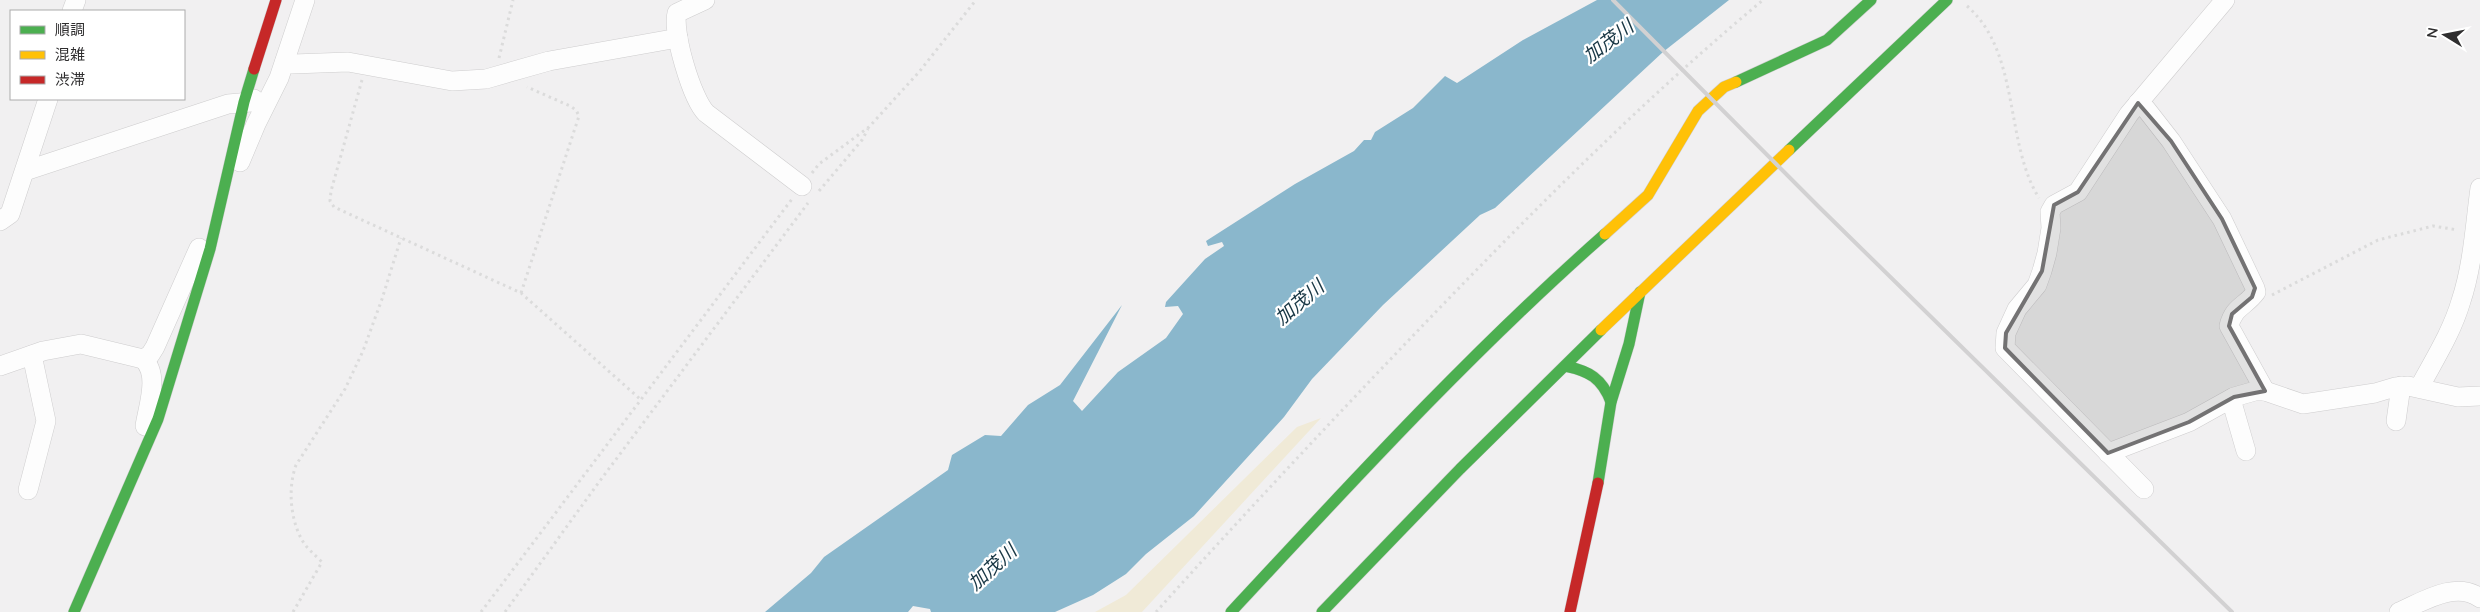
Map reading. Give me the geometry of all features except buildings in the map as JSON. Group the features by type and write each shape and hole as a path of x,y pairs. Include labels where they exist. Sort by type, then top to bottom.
{"street":[{"path":"74,612 145,450 182,343 221,207 244,102 276,0"},
{"path":"25,171 228,104 250,102 285,61 294,0"},
{"path":"143,359 150,355 156,347 198,251 221,207 285,61 305,0"},
{"path":"705,0 677,13 675,26 700,108 802,186"},
{"path":"1231,612 1402,428 1532,298 1648,195 1698,112 1724,87 1827,40 1871,0"},
{"path":"1322,612 1460,469 1640,292 1946,0"},
{"path":"2144,488 2005,348 2006,333 2017,309 2037,285 2047,253 2052,208 2054,205 2078,192 2138,103 2225,0"},
{"path":"285,61 293,64 330,61 366,65 452,81 469,82 549,61 678,38"},
{"path":"0,221 10,214 48,100"},
{"path":"2138,103 2171,141 2222,218 2256,292 2232,314 2229,326 2265,391"},
{"path":"2396,421 2410,387 2450,328 2461,301 2475,232 2480,188"},
{"path":"1570,612 1606,443 1611,402 1629,344 1640,292"},
{"path":"0,366 32,355 81,344 143,359 149,366 152,378 145,428 145,450"},
{"path":"28,490 46,421 32,355"},
{"path":"1565,366 1584,370 1600,378 1606,387 1611,402"},
{"path":"2108,453 2189,422 2231,399 2247,393 2265,391 2303,404 2410,387 2458,398 2480,396"},
{"path":"2231,399 2246,451"},
{"path":"2399,612 2449,592 2475,594 2480,598"}],"path":[{"path":"513,0 497,67 501,74 570,106 576,110 579,116 521,293"},
{"path":"481,612 819,164 869,127 919,72 976,0"},
{"path":"1156,612 1276,479 1530,214 1644,105 1764,0"},
{"path":"1961,0 1978,16 1989,34 2009,91 2032,188 2043,206 2052,208"},
{"path":"366,65 330,200 334,207 521,293 640,399"},
{"path":"505,612 754,274 807,205 862,140 869,127"},
{"path":"2256,292 2267,297 2378,240 2433,226 2475,232"},
{"path":"293,612 322,562 301,540 297,528 291,493 293,474 345,389 359,359 382,299 401,238"}],"highlighted area":[{"path":"2138,103 2171,141 2222,219 2255,288 2252,297 2232,314 2229,326 2265,391 2234,397 2189,422 2108,453 2005,348 2006,333 2042,271 2054,205 2078,192"}],"sand":[{"path":"1321,418 1142,612 1095,612 1126,595 1297,427"}],"water":[{"name":"加茂川","path":"1597,0 1729,0 1663,52 1495,208 1480,215 1383,305 1312,379 1284,417 1194,516 1146,554 1126,574 1093,595 1055,612 931,612 930,609 913,606 908,612 765,612 811,573 824,557 948,470 952,455 985,435 1001,436 1028,405 1060,385 1122,305 1073,401 1082,411 1118,372 1166,338 1183,314 1178,306 1165,307 1166,302 1205,259 1224,246 1222,242 1208,246 1206,241 1295,184 1354,151 1364,140 1371,140 1375,132 1413,108 1445,76 1457,83 1523,40"}],"railway":[{"path":"1613,0 1819,207 2232,612"}],"traffic: fast":[{"path":"1736,82 1827,40 1871,0"},
{"path":"1789,150 1947,0"},
{"path":"74,612 158,419 210,249 244,102 254,69"},
{"path":"1231,612 1367,466 1460,371 1507,324 1605,234"},
{"path":"1598,483 1611,402 1629,344 1640,292"},
{"path":"1322,612 1460,469 1601,330"},
{"path":"1565,366 1581,370 1594,377 1599,381 1611,402"}],"traffic: slow":[{"path":"1605,234 1648,195 1698,111 1724,87 1736,82"},
{"path":"1601,330 1789,150"}],"traffic: jam":[{"path":"254,69 276,0"},
{"path":"1570,612 1598,483"}]}
